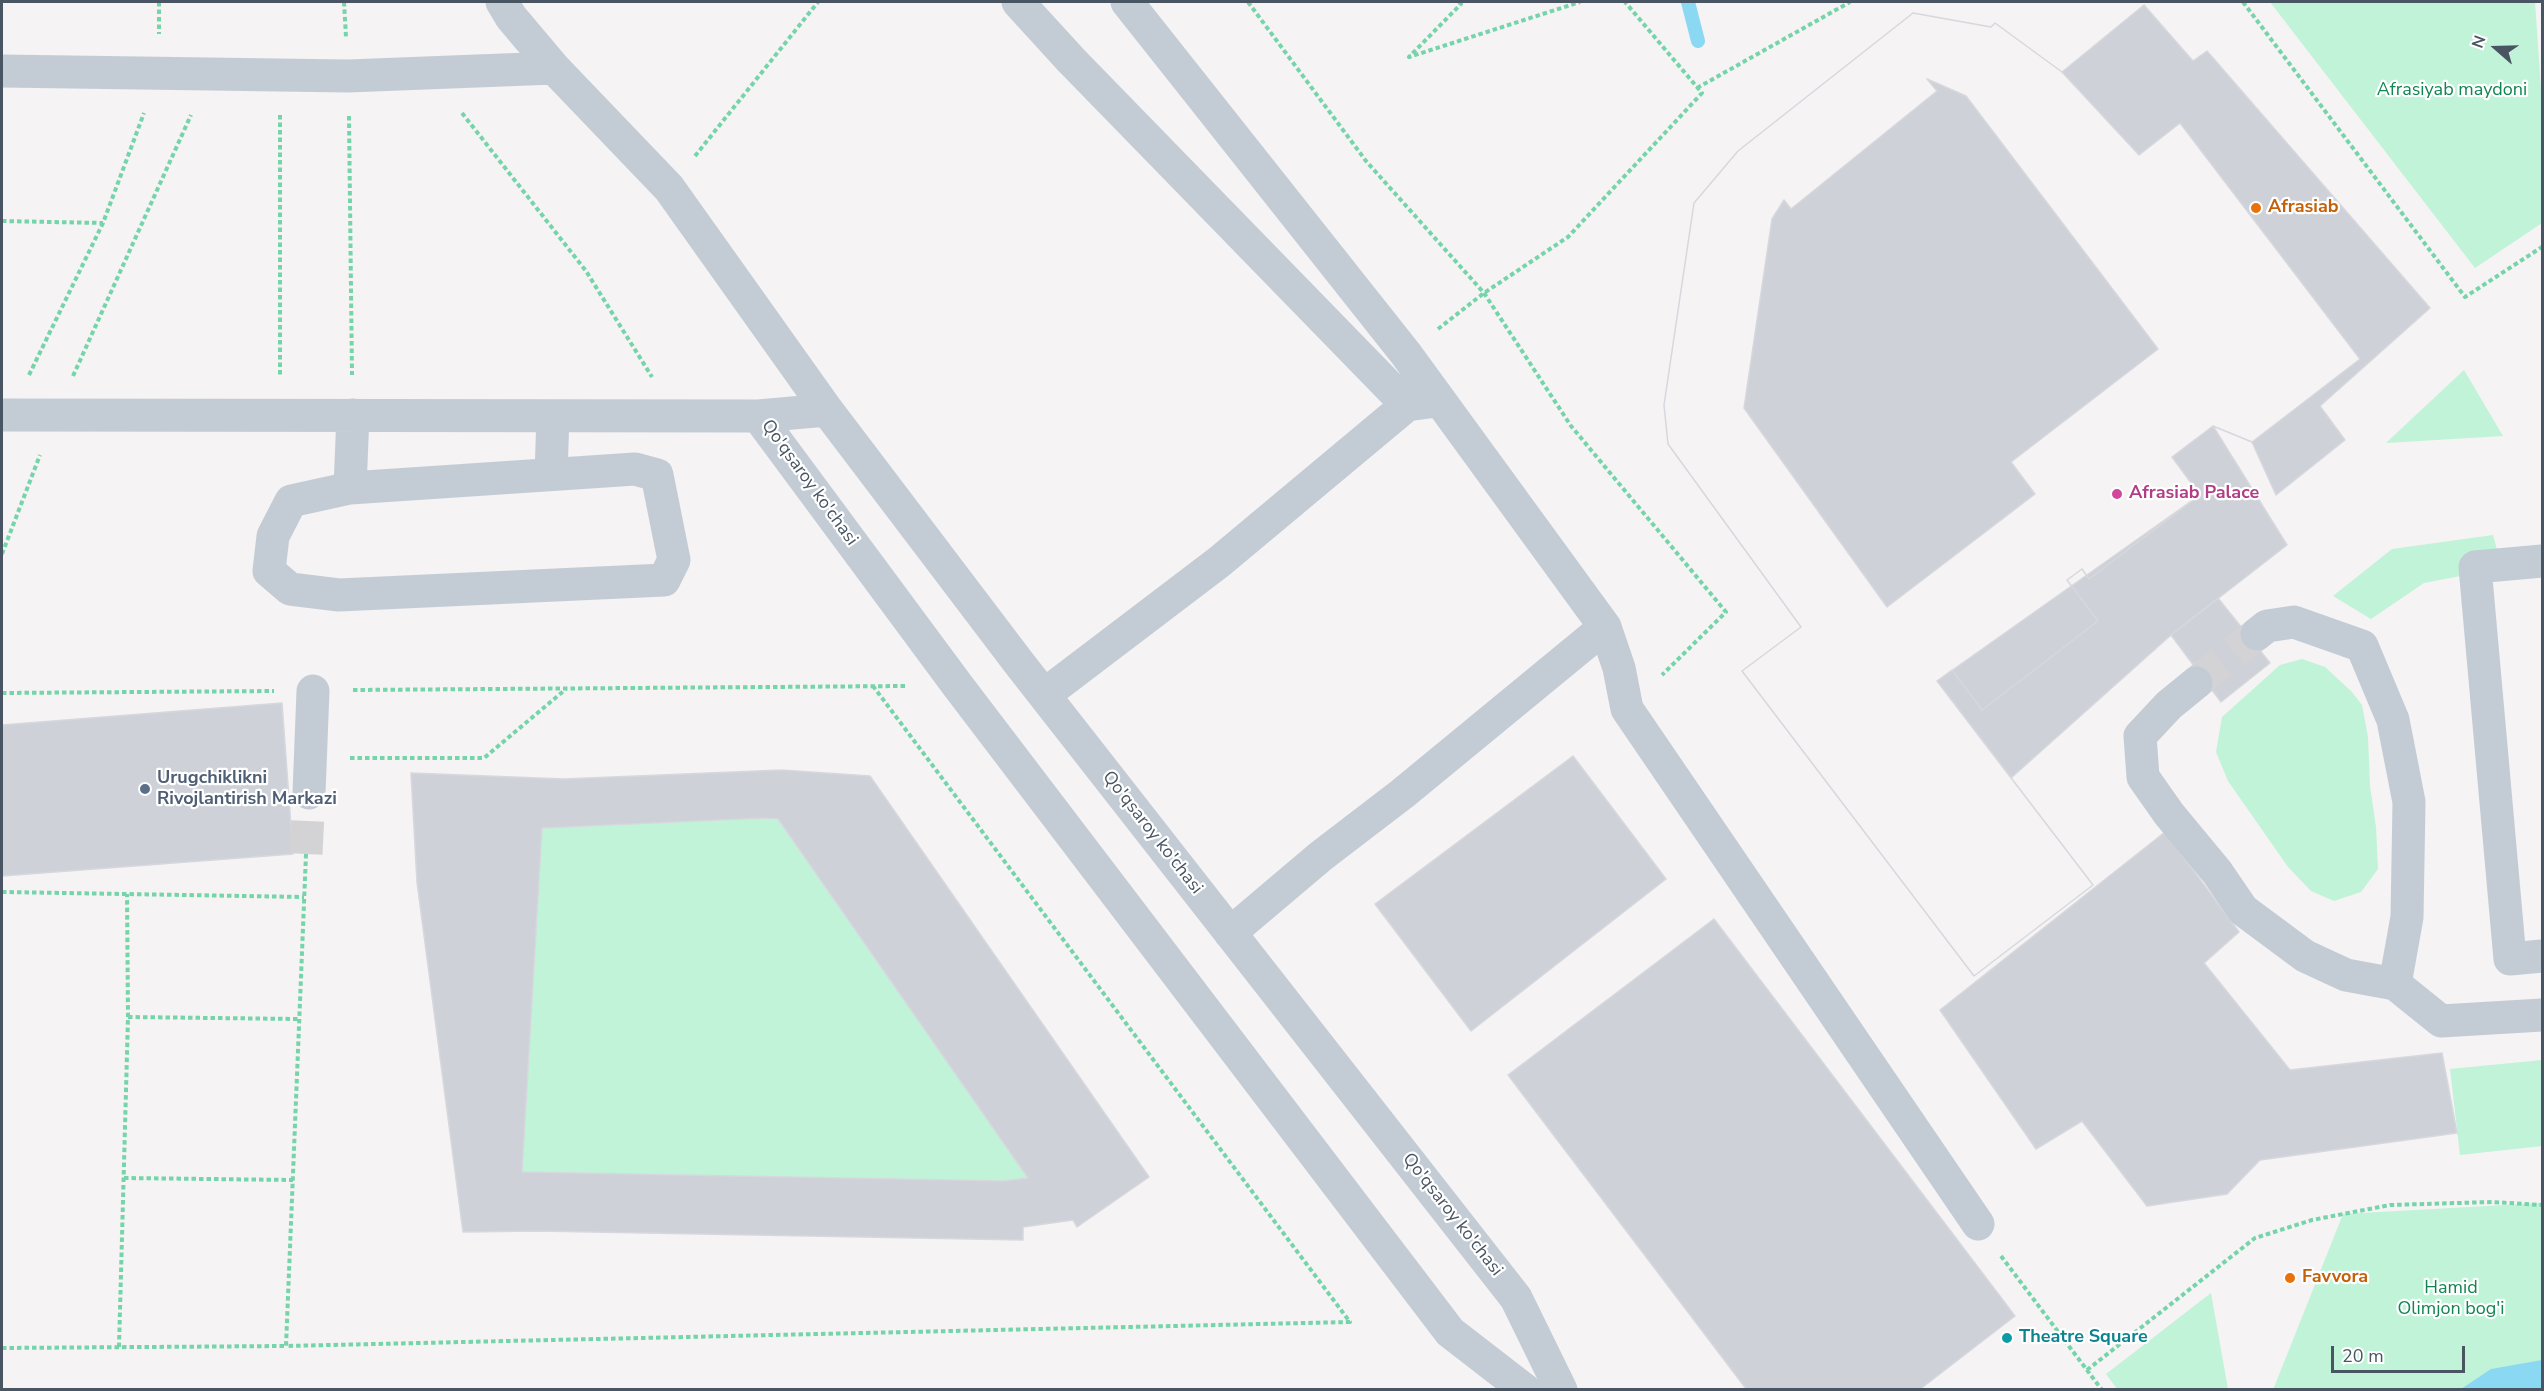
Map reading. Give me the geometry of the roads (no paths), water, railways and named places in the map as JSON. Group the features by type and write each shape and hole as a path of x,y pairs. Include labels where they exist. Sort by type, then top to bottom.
{"street":[{"path":"502,2 554,68 669,188 826,410"},
{"path":"1018,2 1071,60 1407,405"},
{"path":"1127,2 1406,354 1605,627 1619,668 1627,709 1978,1224"},
{"path":"2,71 348,76 554,68"},
{"path":"1044,695 1219,562 1407,405 1440,401"},
{"name":"Qo'qsaroy ko'chasi","path":"758,416 826,410 1044,695 1516,1298 1561,1389"},
{"path":"6,415 758,416"},
{"path":"350,488 353,415"},
{"path":"551,474 553,416"},
{"name":"Qo'qsaroy ko'chasi","path":"758,416 958,686 1450,1332 1525,1389"},
{"path":"635,469 657,475 674,560 664,580 339,595 290,590 269,571 273,536 291,501 350,488 635,469"},
{"path":"2542,561 2475,567 2510,959 2542,956"},
{"path":"2257,634 2267,626 2294,622 2362,646 2393,720 2409,802 2407,917 2395,984"},
{"path":"1230,933 1321,856 1402,794 1605,627"},
{"path":"2196,683 2169,705 2140,736 2143,777 2243,910 2305,956 2346,975 2395,984 2441,1022 2542,1015"},
{"path":"309,793 313,691"}],"water":[{"path":"2542,1360 2542,1389 2461,1389 2491,1369"}],"waterway":[{"path":"1688,2 1698,41"}],"tunnel":[{"path":"2196,683 2257,634"},
{"path":"306,854 309,793"}],"place":[{"name":"Afrasiab","path":"2256,208"},
{"name":"Afrasiab Palace","path":"2117,494"},
{"name":"Urugchiklikni Rivojlantirish Markazi","path":"145,789"},
{"name":"Favvora","path":"2290,1278"},
{"name":"Theatre Square","path":"2007,1338"}],"park label":[{"name":"Afrasiyab maydoni","path":"2452,91"},
{"name":"Hamid Olimjon bog'i","path":"2451,1299"}]}
